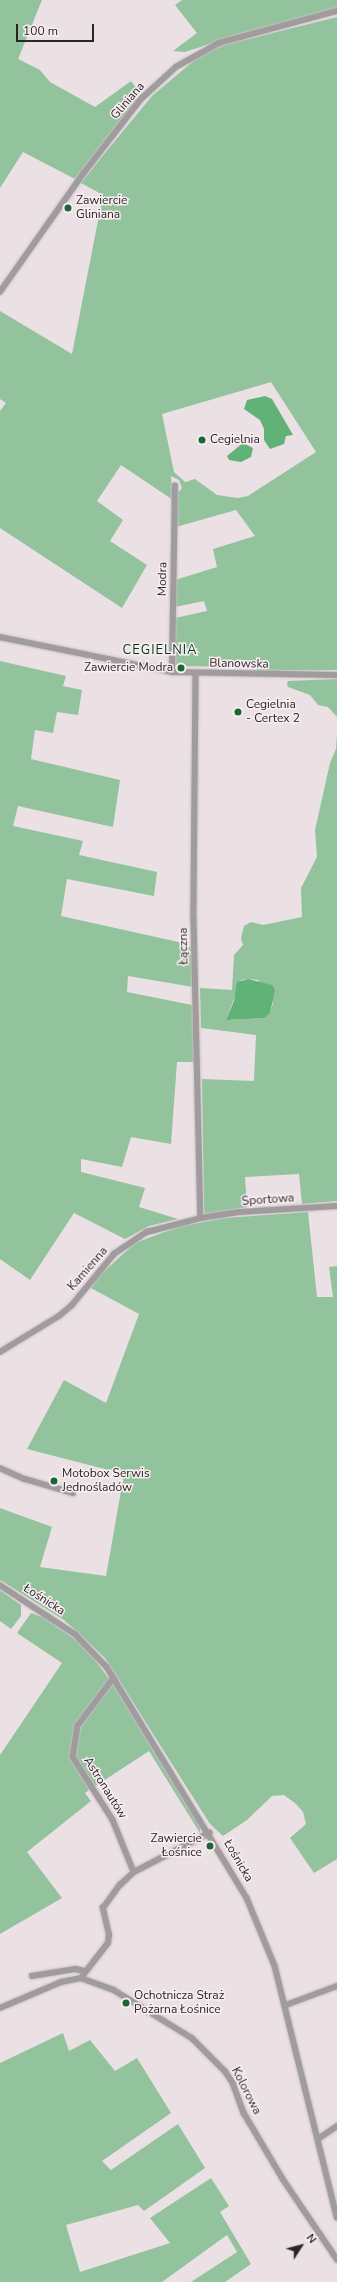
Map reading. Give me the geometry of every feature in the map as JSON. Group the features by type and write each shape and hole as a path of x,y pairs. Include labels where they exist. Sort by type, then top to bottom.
{"street":[{"name":"Gliniana","path":"0,292 83,174 137,105 176,67 219,42 337,11"},
{"name":"Modra","path":"172,672 175,486"},
{"name":"Blanowska","path":"0,637 172,672 196,674 337,675"},
{"name":"Łączna","path":"196,674 194,919 201,1218"},
{"name":"Sportowa","path":"201,1218 239,1212 337,1206"},
{"name":"Kamienna","path":"0,1352 46,1324 72,1305 114,1254 130,1241 155,1229 201,1218"},
{"path":"0,1468 24,1479 73,1493"},
{"name":"Łośnicka","path":"0,1585 75,1634 114,1678 209,1833 259,1921 275,1966 286,2005 337,2217"},
{"name":"Astronautów","path":"114,1678 78,1726 73,1757 113,1820 134,1872"},
{"path":"0,2008 61,1982 81,1978 109,1940 102,1913 104,1904 134,1872 209,1833"},
{"path":"32,1976 75,1969 85,1971"},
{"name":"Kolorowa","path":"81,1978 118,1992 192,2038 212,2056 233,2083 244,2113 283,2180 337,2259"},
{"path":"286,2005 337,1986"},
{"path":"318,2139 337,2126"}],"shaded area":[{"path":"0,0 42,0 18,59 40,70 50,82 95,107 131,81 137,89 136,100 75,179 23,152 0,188"},
{"path":"182,0 337,0 337,8 237,35 185,52 173,51 197,33 175,5"},
{"path":"337,17 337,670 257,671 256,667 175,666 175,618 207,611 204,601 175,607 175,580 217,567 213,549 255,536 236,510 176,527 176,495 182,488 179,480 171,476 173,500 121,465 97,501 123,520 110,541 147,565 122,608 0,528 0,411 6,403 0,399 0,311 72,354 103,195 81,183 152,96 197,58 223,45","holes":["271,382 316,452 248,496 238,498 217,495 195,479 185,482 174,472 162,414"]},
{"path":"265,396 272,399 293,435 286,436 284,444 270,449 264,440 264,429 260,420 244,409 247,400"},
{"path":"243,443 253,448 251,457 241,462 229,460 227,456"},
{"path":"0,661 66,676 63,686 82,690 78,715 57,712 53,733 35,730 31,759 120,780 113,827 18,806 13,826 83,841 79,855 157,872 154,896 67,879 61,916 192,945 193,987 128,976 127,992 192,1005 195,1062 177,1062 171,1144 131,1137 122,1167 81,1159 81,1172 145,1188 139,1207 178,1219 149,1226 125,1239 74,1213 30,1280 0,1259"},
{"path":"337,679 337,717 328,707 318,705 310,695 288,687 287,683 288,681"},
{"path":"337,734 337,1201 302,1204 299,1174 245,1177 247,1207 208,1214 204,1213 202,1079 254,1081 256,1035 201,1028 200,988 232,990 234,955 243,945 241,938 244,926 251,922 263,925 302,917 301,888 317,857 315,830 330,763 336,749","holes":["241,980 258,980 273,1003 270,1013 265,1018 226,1020"]},
{"path":"248,979 272,985 275,990 270,1013 265,1018 226,1020 234,1001 237,982"},
{"path":"308,1212 317,1297 333,1297 329,1267 337,1266 337,1859 314,1873 290,1838 306,1824 303,1812 296,1804 284,1795 272,1796 247,1820 223,1836 210,1824 105,1658 64,1620 0,1580 0,1508 52,1527 40,1567 106,1576 124,1474 27,1449 64,1380 106,1403 139,1314 91,1288 98,1277 135,1243 178,1227 223,1218"},
{"path":"0,1590 21,1605 21,1616 11,1629 0,1621"},
{"path":"31,1613 43,1617 79,1642 90,1653 109,1679 78,1724 71,1749 72,1758 90,1789 85,1793 91,1801 27,1852 62,1898 0,1934 0,1755 62,1663 17,1633"},
{"path":"113,1683 200,1826 200,1833 149,1751 94,1787 80,1766 75,1754 81,1726"},
{"path":"63,2033 69,2051 90,2040 115,2071 137,2058 171,2113 102,2161 111,2170 178,2124 205,2168 144,2211 138,2205 66,2225 80,2272 170,2243 150,2218 211,2178 229,2206 220,2212 251,2264 225,2282 191,2282 237,2252 227,2235 162,2282 0,2282 0,2063"}],"place":[{"name":"Zawiercie Gliniana","path":"68,208"},
{"name":"Cegielnia","path":"202,440"},
{"name":"Zawiercie Modra","path":"181,668"},
{"name":"Cegielnia - Certex 2","path":"238,712"},
{"name":"Motobox Serwis Jednośladów","path":"54,1481"},
{"name":"Zawiercie Łośnice","path":"210,1846"},
{"name":"Ochotnicza Straż Pożarna Łośnice","path":"126,2003"}],"district":[{"name":"CEGIELNIA","path":"160,650"}]}
